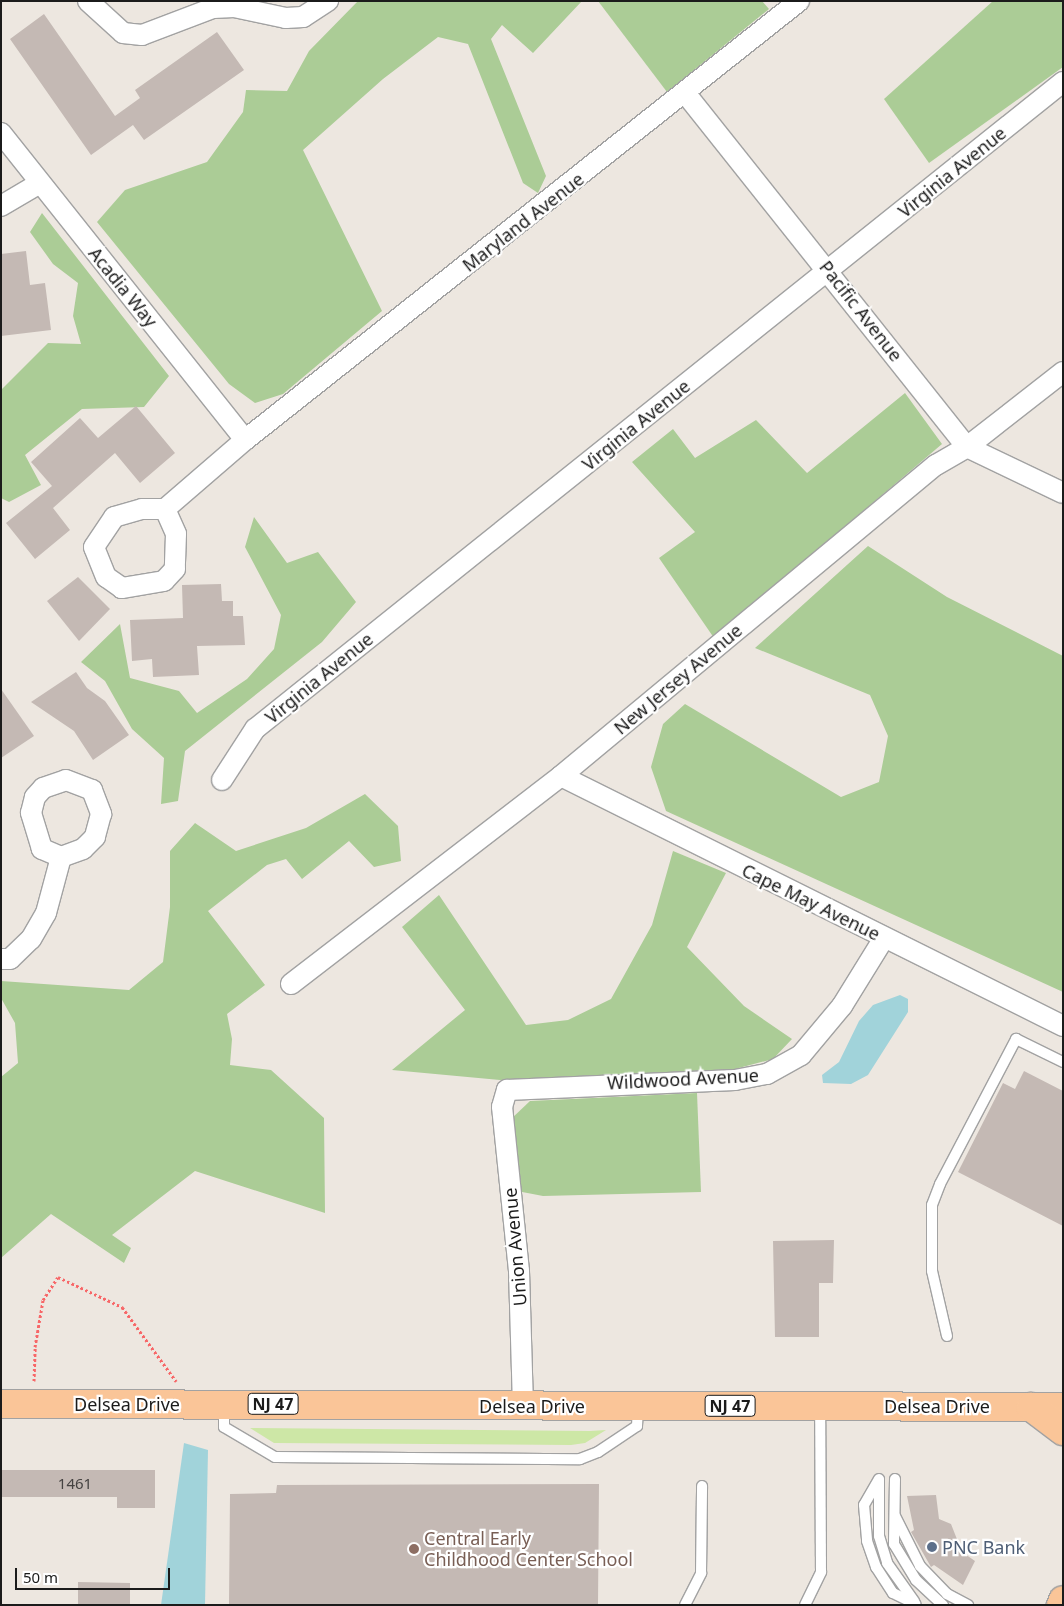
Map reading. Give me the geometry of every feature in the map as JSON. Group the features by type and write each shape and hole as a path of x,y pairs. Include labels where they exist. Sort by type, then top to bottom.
{"main road":[{"name":"Delsea Drive","path":"1,1404 224,1403 523,1406 1063,1407"},
{"path":"1031,1406 1063,1431"},
{"path":"1061,1605 1063,1600"}],"street":[{"path":"88,1 122,33 142,35 213,8 234,7 286,18 302,17 328,1"},
{"name":"Maryland Avenue","path":"165,508 245,440 686,94 799,1"},
{"name":"Virginia Avenue","path":"222,780 255,729 830,271 1063,82"},
{"name":"Pacific Avenue","path":"686,94 830,271 967,447 1063,493"},
{"name":"Acadia Way","path":"1,133 245,440"},
{"path":"1,206 40,183"},
{"name":"New Jersey Avenue","path":"291,984 561,776 936,465 967,447 1063,372"},
{"path":"165,508 176,534 174,569 158,584 122,588 106,577 94,548 114,517 165,508"},
{"name":"Cape May Avenue","path":"561,776 1063,1026"},
{"path":"1,959 10,959 31,939 46,913 60,857"},
{"name":"Wildwood Avenue","path":"507,1090 735,1080 767,1074 801,1055 842,1006 884,938"},
{"name":"Union Avenue","path":"507,1090 502,1107 519,1271 523,1406"}],"lane":[{"path":"947,1336 932,1271 932,1205 993,1076 1016,1039 1063,1062"},
{"path":"224,1403 224,1427 266,1454 282,1458 580,1458 598,1452 637,1426 638,1406"},
{"path":"805,1605 821,1572 820,1406"},
{"path":"879,1480 879,1536 887,1563 916,1605 893,1593 876,1568 867,1542 864,1505 879,1480"},
{"path":"895,1480 894,1544 916,1580 943,1605"},
{"path":"685,1605 701,1573 702,1486"},
{"path":"894,1514 920,1566 947,1594 968,1605"}],"path":[{"path":"34,1404 35,1347 43,1300 58,1277 122,1307 177,1382 176,1404"}],"green space":[{"path":"358,1 582,1 533,53 502,25 491,39 546,176 538,193 523,183 468,44 438,37 383,79 303,150 382,311 283,394 255,403 229,384 97,222 125,190 207,162 243,112 246,90 287,91 309,51"},
{"path":"598,1 762,1 769,9 667,92"},
{"path":"993,1 1063,1 1063,67 929,163 884,99"},
{"path":"42,213 169,376 144,407 82,409 25,455 41,485 9,502 1,498 1,390 48,343 81,344 73,316 78,283 53,264 30,232"},
{"path":"905,393 942,444 714,638 659,558 695,532 632,462 673,429 695,458 756,420 807,473"},
{"path":"254,517 287,563 318,552 356,602 322,642 185,751 178,801 161,804 164,758 132,729 105,681 81,662 120,624 130,678 179,691 197,713 247,679 274,649 281,615 245,547"},
{"path":"868,546 947,597 1063,656 1063,992 666,811 651,767 663,724 685,704 841,797 879,782 888,736 870,695 755,648"},
{"path":"365,794 398,826 401,861 374,867 349,841 302,879 286,859 267,865 208,911 265,985 227,1014 232,1039 230,1065 271,1070 324,1118 325,1213 195,1171 112,1235 131,1248 124,1263 51,1214 1,1258 1,1077 18,1063 15,1023 1,998 1,981 129,990 163,962 170,907 170,851 195,823 236,851 306,828"},
{"path":"673,851 726,873 687,947 744,1006 792,1039 773,1059 735,1069 500,1080 392,1070 465,1010 402,927 439,895 526,1025 568,1020 611,999 652,925"},
{"path":"697,1093 701,1192 543,1196 517,1191 510,1120 530,1101"},
{"path":"250,1428 606,1430 585,1443 571,1445 274,1443"}],"water":[{"path":"900,995 908,999 908,1012 868,1075 851,1084 823,1083 822,1075 839,1062 859,1021 873,1005"},
{"path":"184,1443 208,1450 205,1605 161,1605"}],"building":[{"path":"44,14 115,116 140,98 135,90 217,32 244,70 144,140 133,125 91,155 10,39"},
{"path":"26,251 30,285 45,283 51,330 1,336 1,254"},
{"path":"136,406 175,453 140,483 115,453 53,508 70,530 35,559 6,523 52,486 31,462 80,418 98,438"},
{"path":"78,577 110,609 79,641 47,601"},
{"path":"221,584 222,601 233,601 233,616 243,616 245,645 197,646 199,675 153,677 152,659 132,661 130,620 183,618 182,585"},
{"path":"76,672 87,688 105,701 129,735 93,760 74,731 31,702"},
{"path":"1,689 34,736 1,758"},
{"path":"1024,1071 1063,1091 1063,1226 958,1172 1003,1083 1015,1089"},
{"path":"834,1240 833,1283 819,1283 819,1337 775,1337 773,1241"},
{"path":"1,1470 155,1470 155,1508 117,1508 117,1497 1,1497"},
{"name":"Central Early Childhood Center School","path":"599,1484 598,1605 229,1605 230,1494 276,1493 277,1485"},
{"path":"936,1495 939,1519 951,1524 962,1552 975,1561 963,1585 934,1565 931,1567 911,1532 914,1530 907,1496"},
{"path":"78,1582 130,1583 130,1605 78,1605"}],"place":[{"name":"PNC Bank","path":"932,1547"},
{"name":"Central Early Childhood Center School","path":"414,1549"}]}
